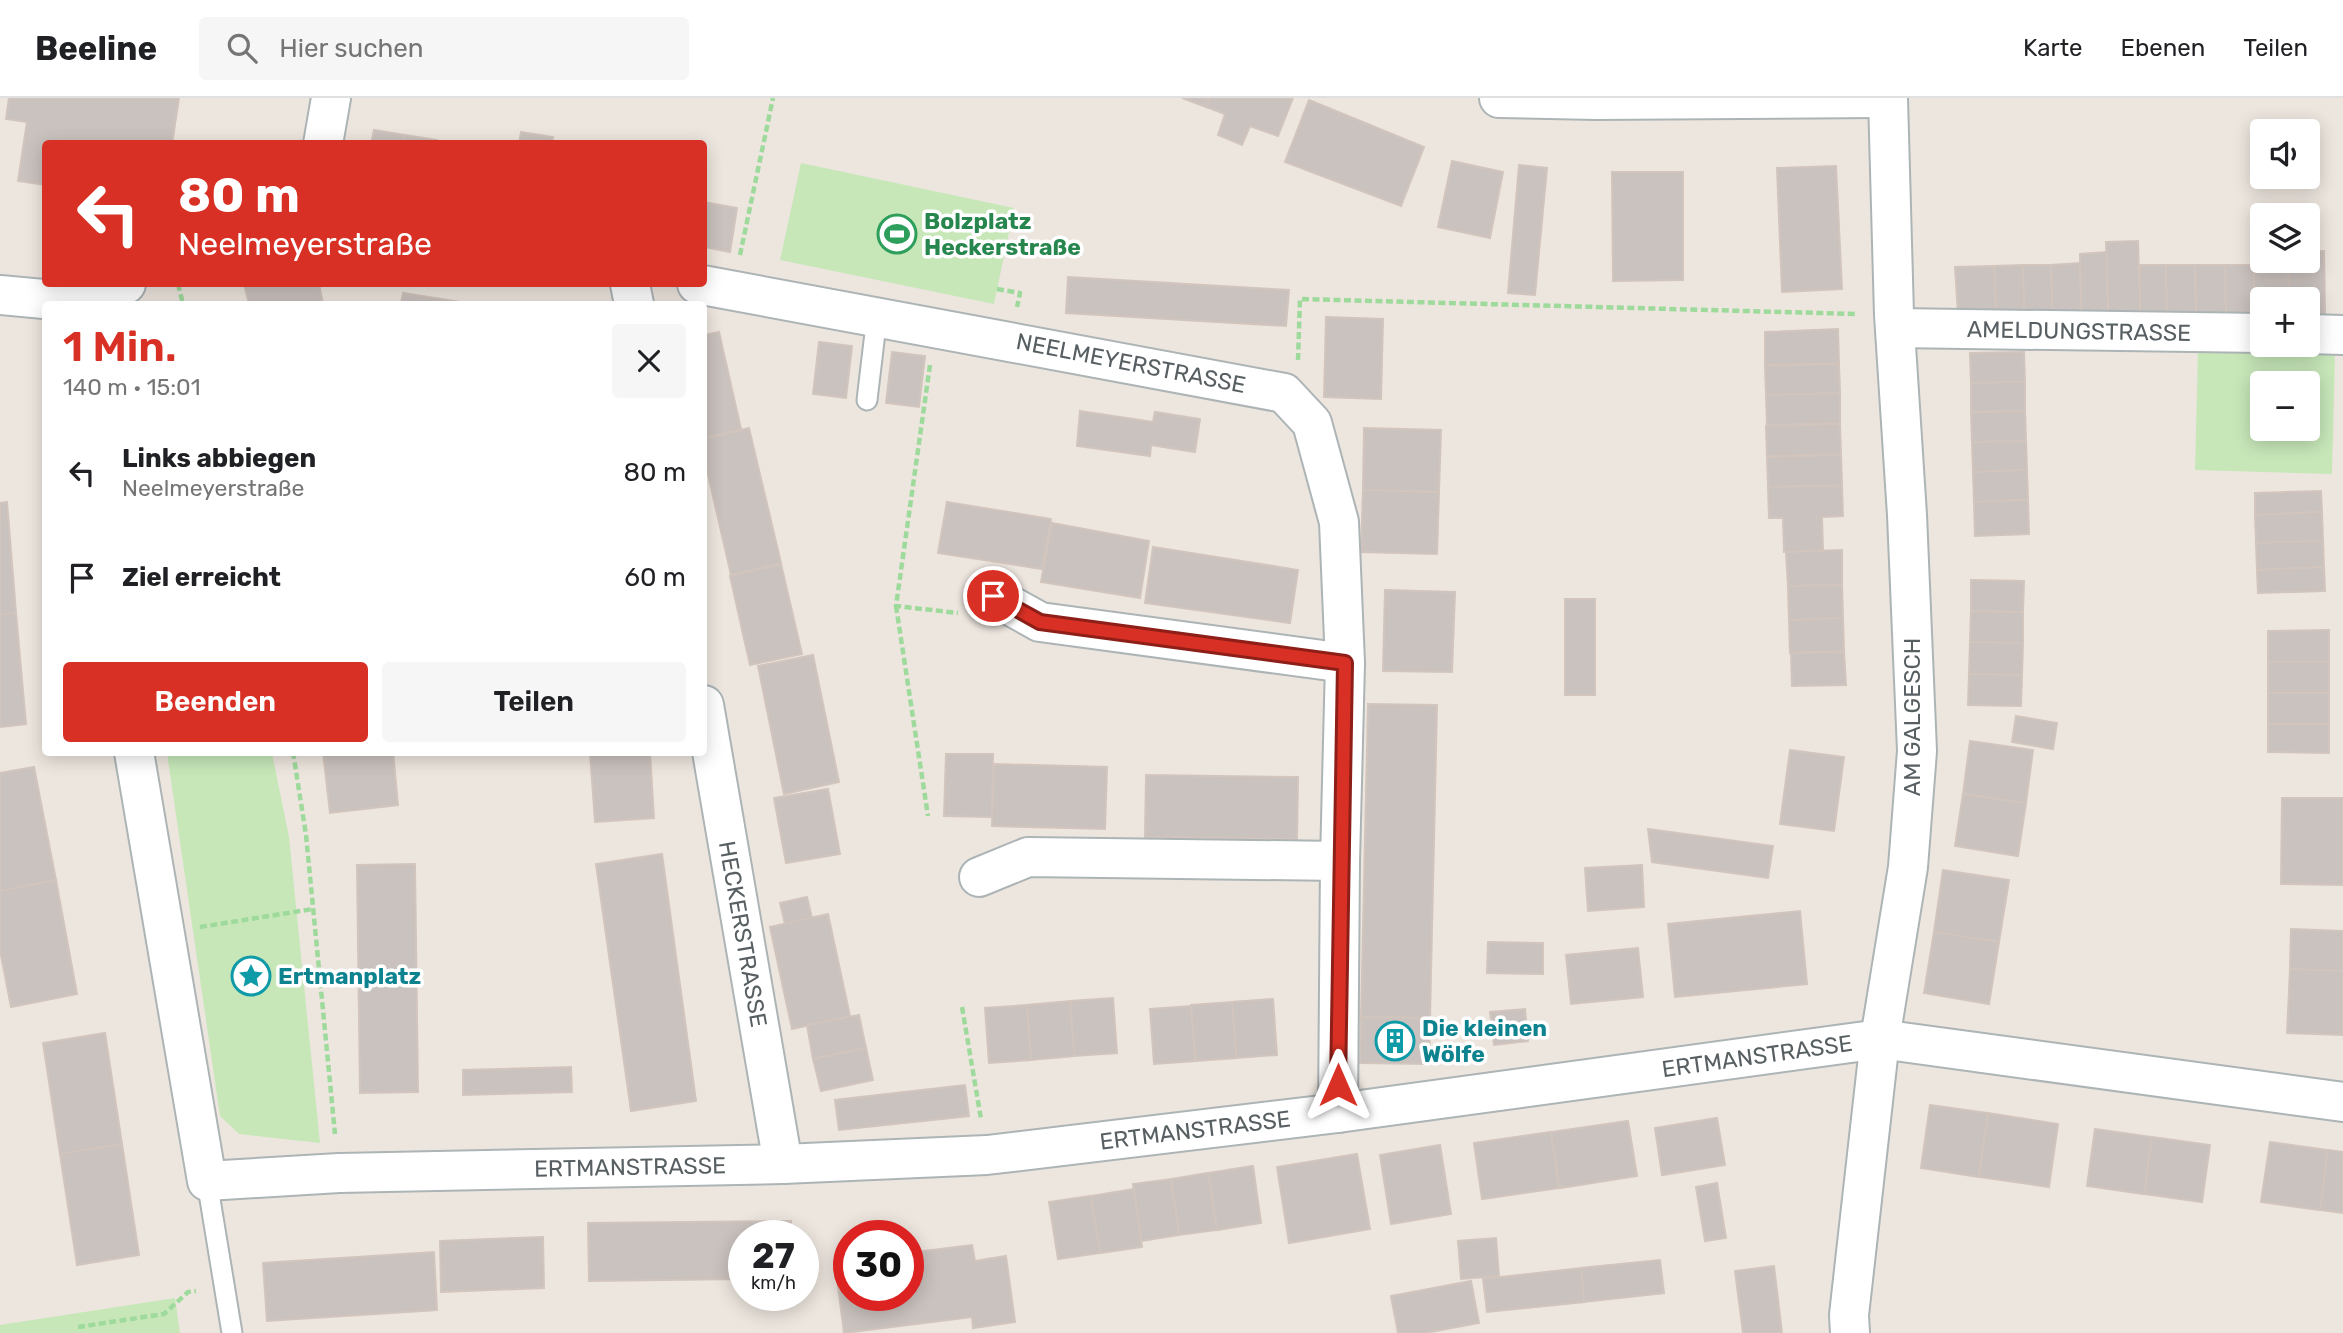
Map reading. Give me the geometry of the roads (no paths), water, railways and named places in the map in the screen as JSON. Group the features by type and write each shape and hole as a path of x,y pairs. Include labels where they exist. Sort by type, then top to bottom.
{"street":[{"path":"324,140 331,98"},
{"path":"1499,98 1880,98"},
{"name":"AM GALGESCH","path":"1850,1333 1849,1315 1880,1040 1908,867 1917,751 1907,515 1894,322 1888,98"},
{"name":"NEELMEYERSTRASSE","path":"715,286 1284,393 1312,424 1339,523 1345,663"},
{"path":"71,301 116,287"},
{"path":"0,295 49,301"},
{"name":"AMELDUNGSTRASSE","path":"1894,322 2250,333"},
{"path":"2320,334 2343,335"},
{"path":"993,596 1040,622 1345,663 1338,1113"},
{"name":"HECKERSTRASSE","path":"707,722 783,1164"},
{"path":"135,756 207,1181"},
{"path":"979,877 1028,857 1340,861"},
{"name":"ERTMANSTRASSE","path":"207,1181 339,1173 783,1164 987,1154 1338,1113 1880,1040 2343,1102"}],"lane":[{"path":"867,400 877,316"},
{"path":"207,1181 232,1333"}],"place":[{"name":"Bolzplatz Heckerstraße","path":"897,234"},
{"name":"Ertmanplatz","path":"251,976"},
{"name":"Die kleinen Wölfe","path":"1395,1041"}]}
